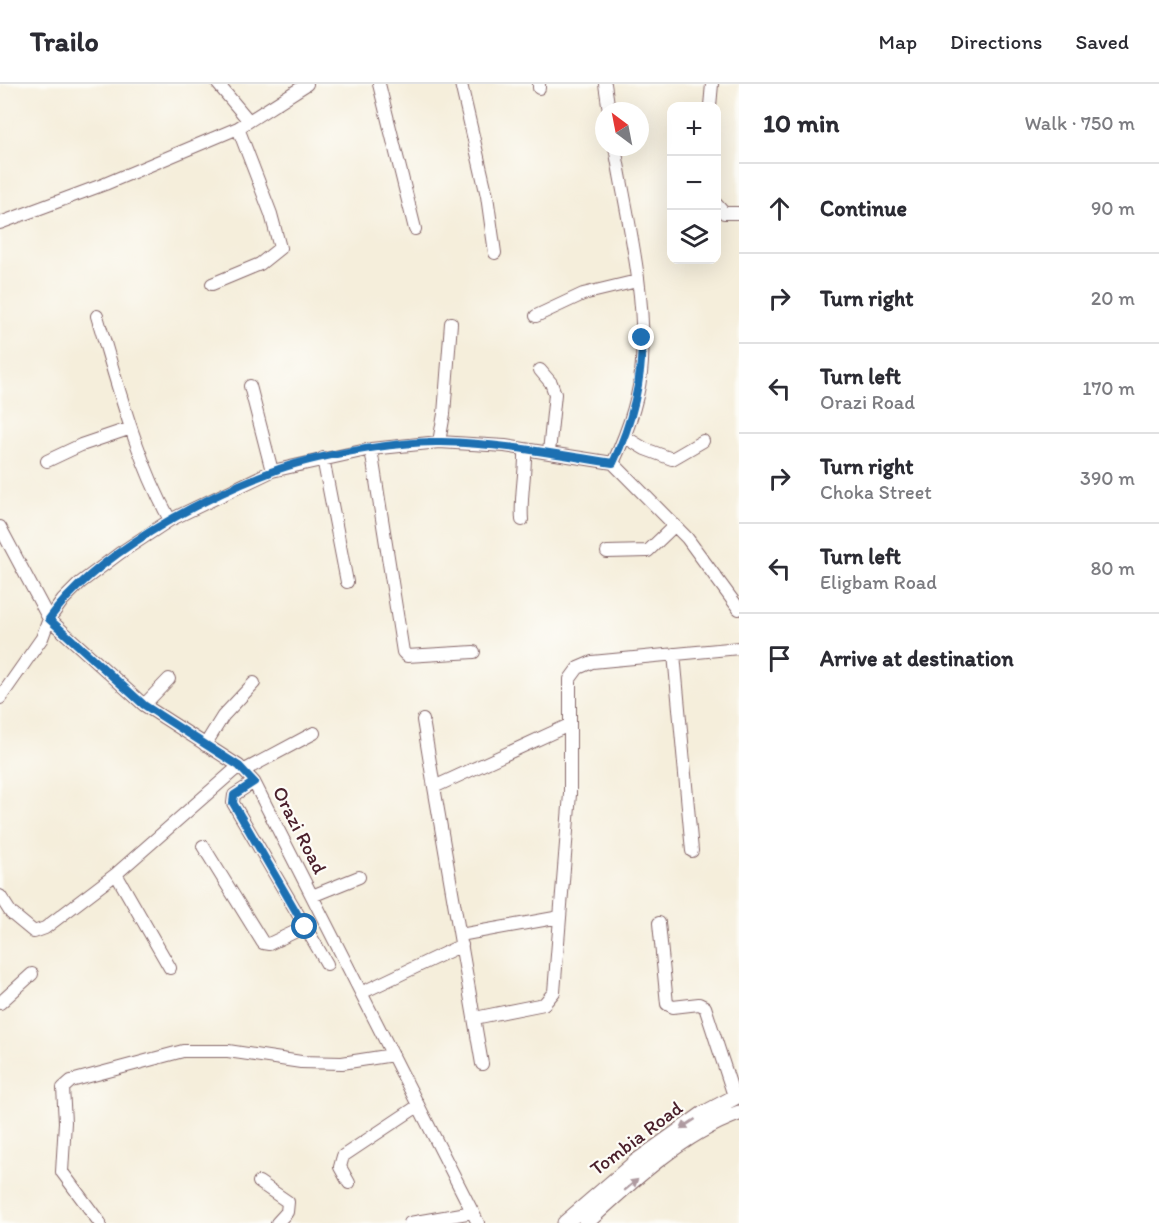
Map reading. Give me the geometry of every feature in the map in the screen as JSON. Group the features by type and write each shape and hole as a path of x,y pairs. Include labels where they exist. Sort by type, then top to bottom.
{"main road":[{"name":"Tombia Road","path":"593,1216 674,1133 737,1096"},
{"name":"Tombia Road","path":"565,1223 593,1216 673,1150 722,1119 739,1113"}],"street":[{"path":"218,84 249,121"},
{"path":"0,223 105,184 238,128 307,84"},
{"path":"379,84 415,229"},
{"path":"461,84 487,196 495,253"},
{"path":"605,84 608,102"},
{"path":"710,102 712,84"},
{"path":"212,284 260,264 280,248 271,214 238,128"},
{"path":"613,463 635,407 642,363 637,280 616,156"},
{"path":"721,209 724,213 739,213"},
{"path":"536,316 583,294 637,280"},
{"path":"97,316 131,428 152,487 170,520"},
{"path":"439,442 444,414 451,323"},
{"path":"540,370 551,383 555,394 549,452"},
{"path":"250,386 272,471"},
{"path":"47,461 81,445 131,428"},
{"path":"625,437 652,453 672,459 703,441"},
{"path":"0,698 42,638 49,619 80,583 170,520 272,471 371,449 439,442 525,449 613,463 675,525 739,609"},
{"path":"371,449 403,652 408,656 474,652"},
{"path":"522,520 521,498 526,475 525,449"},
{"path":"323,458 347,582"},
{"path":"607,552 648,551 675,525"},
{"name":"Orazi Road","path":"0,527 11,552 49,619 144,705 241,769 254,782 475,1218"},
{"path":"0,559 11,552"},
{"path":"474,1018 544,1004 549,1000 556,982 570,794 570,679 578,668 592,662 739,648"},
{"path":"674,654 692,851"},
{"path":"144,705 169,679"},
{"path":"206,745 223,716 254,683"},
{"path":"423,720 482,1064"},
{"path":"434,787 569,725"},
{"path":"0,896 26,928 38,931 116,874 241,769 314,733"},
{"path":"254,782 234,795 233,803 327,964"},
{"path":"203,846 263,943 269,944 305,927"},
{"path":"116,874 171,968"},
{"path":"312,896 359,877"},
{"path":"361,993 461,940 560,917"},
{"path":"659,923 667,1004 673,1007 699,1004 705,1007 737,1096"},
{"path":"0,1003 33,974"},
{"path":"100,1223 62,1172 65,1122 63,1088 71,1081 183,1051 228,1051 302,1062 342,1063 393,1055"},
{"path":"349,1183 340,1167 343,1156 418,1106"},
{"path":"259,1182 288,1202 287,1212 277,1223"},
{"path":"410,1223 475,1218"}],"route":[{"path":"305,927 233,803 234,795 254,782 239,766 144,705 49,619 80,583 120,553 170,520 272,471 371,449 439,442 505,446 613,463 635,407 642,363 642,338"}]}
